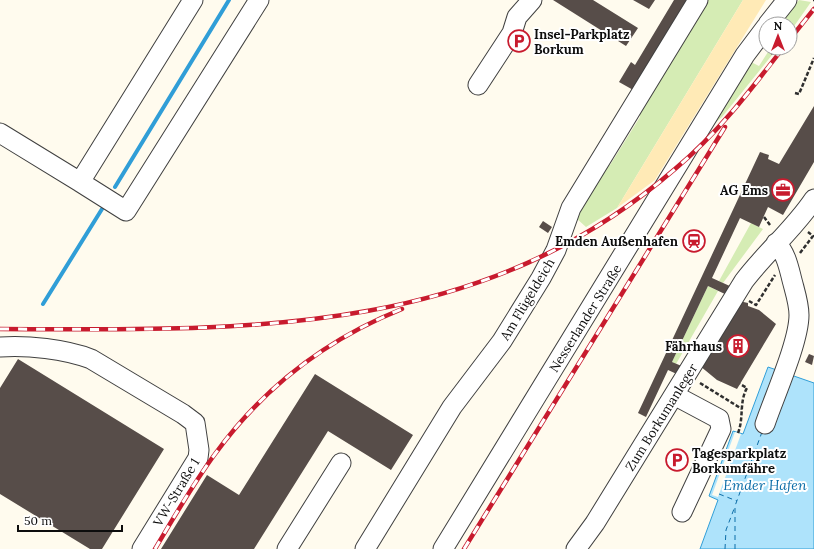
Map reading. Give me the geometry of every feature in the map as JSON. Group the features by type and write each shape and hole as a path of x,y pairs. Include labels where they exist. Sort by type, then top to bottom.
{"street":[{"path":"0,133 126,211 259,0"},
{"path":"478,85 532,0"},
{"name":"Am Flügeldeich","path":"365,549 452,406 505,337 541,278 556,250 571,208 698,0"},
{"path":"774,16 787,0"},
{"path":"80,182 192,1"},
{"name":"Nesserlander Straße","path":"443,549 745,55 758,38"},
{"name":"Zum Borkumanleger","path":"576,549 595,523 744,281 776,243 793,226 814,199"},
{"path":"765,424 783,373 798,323 796,296 786,259 781,247 776,243"},
{"name":"VW-Straße 1","path":"0,347 76,353 91,358 183,414 195,423 199,454 142,549"},
{"path":"674,396 698,417 719,420 721,429 682,512"},
{"path":"287,549 341,463"},
{"name":"Zum Borkumanleger","path":"589,549 591,532 595,523"}],"path":[{"path":"796,93 799,94 814,58"},
{"path":"764,217 770,225"},
{"path":"687,375 742,409"},
{"path":"738,433 742,422 742,396 747,388 740,384"}],"green space":[{"path":"707,0 743,0 617,208 586,227 576,218 605,166 610,165 640,117 639,111"},
{"path":"799,0 811,2 798,21 798,16 785,16"},
{"path":"765,56 771,56 722,117 710,127 751,62 759,66"},
{"path":"751,223 763,229 723,283 719,281"},
{"path":"708,286 718,291 676,364 672,362"}],"sand":[{"path":"743,0 766,0 655,180 617,208"}],"water":[{"name":"Emder Hafen","path":"768,367 814,383 814,549 700,549 718,500 709,496 733,431 743,434"}],"pier":[{"path":"735,432 741,434 718,497 712,495"}],"building":[{"path":"553,0 593,0 638,28 626,46"},
{"path":"633,0 655,0 649,9"},
{"path":"674,0 690,0 635,91 619,82 631,62 635,65"},
{"path":"814,106 814,162 783,215 768,207 759,227 740,218 712,278 732,287 727,295 708,286 672,362 684,367 679,375 668,370 646,417 638,413 760,152 769,155 768,159 779,164"},
{"path":"543,221 552,227 548,233 539,227"},
{"name":"Fährhaus","path":"739,301 748,303 748,306 759,310 776,324 737,389 717,380 700,366"},
{"path":"809,354 814,356 812,365 805,362"},
{"path":"18,359 164,449 102,549 90,549 0,494 0,388"},
{"path":"315,374 413,435 391,470 328,431 254,549 161,549 207,475 239,495"}],"waterway":[{"path":"115,187 229,0"},
{"path":"43,304 102,209"}],"ferry route":[{"path":"735,549 735,506 762,432"},
{"path":"719,494 737,501"},
{"path":"725,549 726,530 734,509"}],"railway":[{"path":"798,29 814,9"},
{"path":"0,329 181,328 269,324 355,313 439,295 521,266 599,225 675,169 690,156 719,127 777,56"},
{"path":"464,549 725,127"},
{"path":"155,549 215,454 234,430 275,387 298,368 348,335 374,321 402,309"}],"place":[{"name":"Insel-Parkplatz Borkum","path":"519,41"},
{"name":"AG Ems","path":"783,190"},
{"name":"Emden Außenhafen","path":"694,241"},
{"name":"Fährhaus","path":"738,346"},
{"name":"Tagesparkplatz Borkumfähre","path":"677,460"}]}
